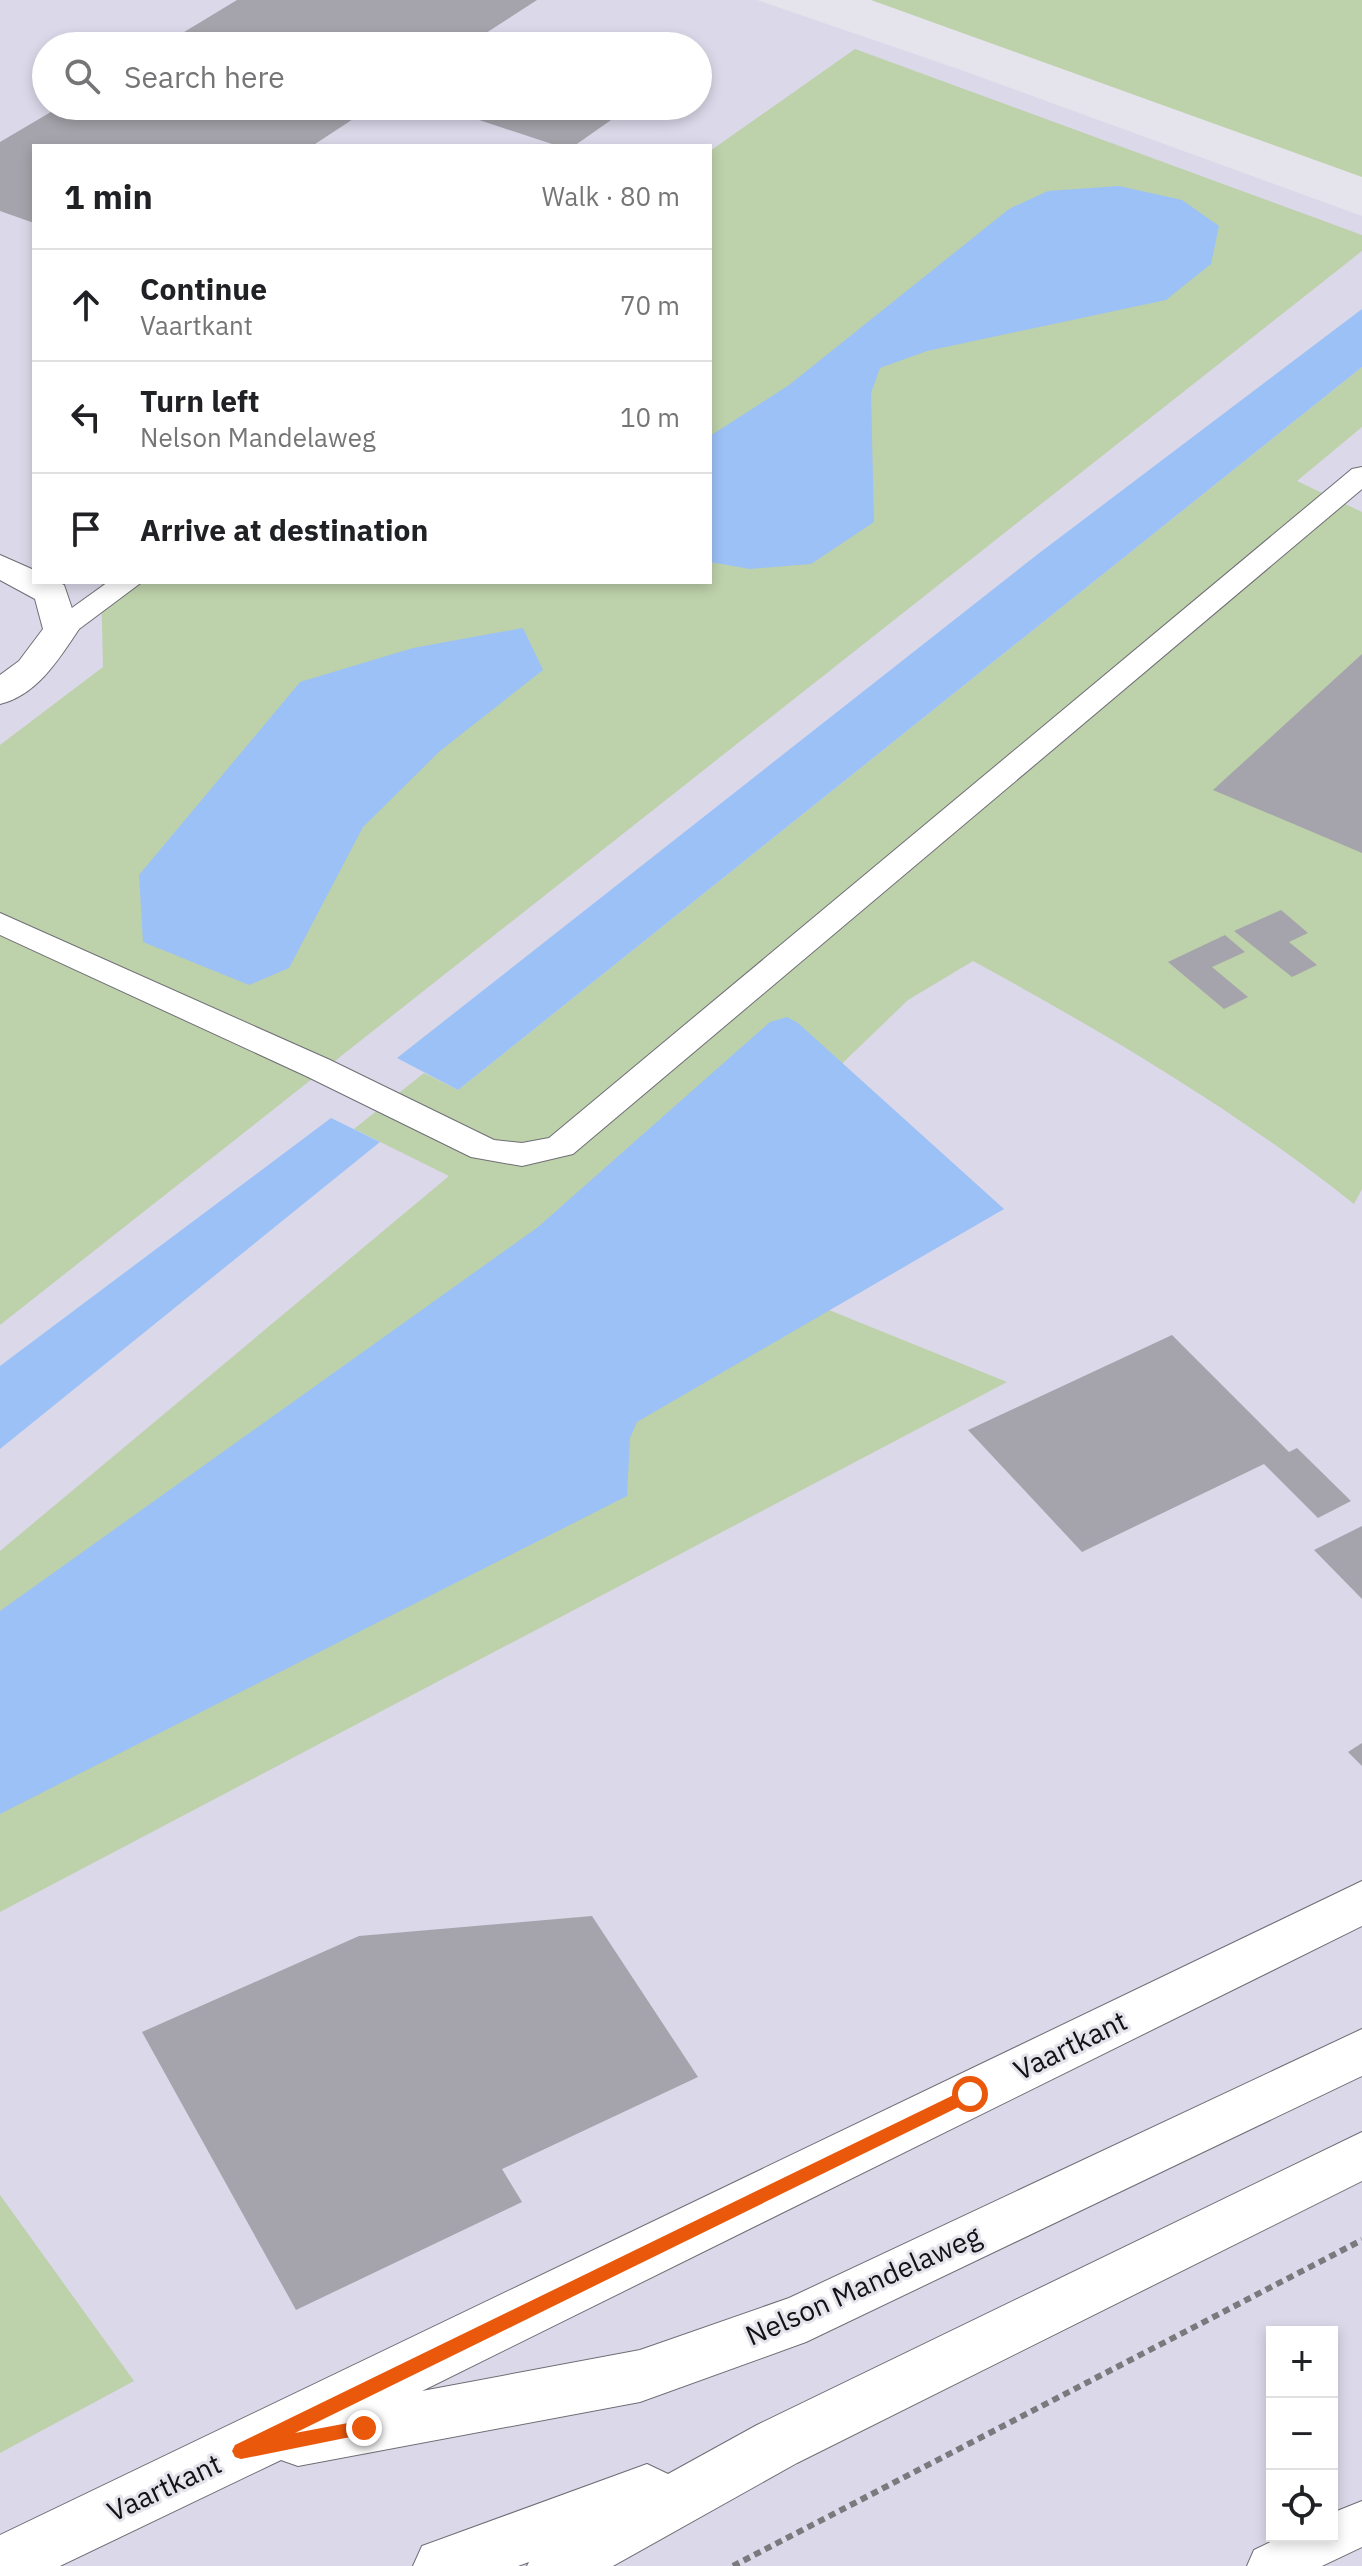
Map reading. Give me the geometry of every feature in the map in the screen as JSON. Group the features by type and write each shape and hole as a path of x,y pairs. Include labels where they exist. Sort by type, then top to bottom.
{"street":[{"path":"0,566 32,583"},
{"path":"0,693 32,669 61,629 51,593 34,584"},
{"name":"Vaartkant","path":"0,2565 241,2451 1362,1902"},
{"name":"Nelson Mandelaweg","path":"241,2451 640,2376 806,2317 1362,2051"},
{"path":"557,2566 777,2444 1362,2155"},
{"path":"443,2566 777,2444"}],"lane":[{"path":"0,923 318,1068 483,1149 510,1157 536,1154 561,1146 1362,475"},
{"path":"61,629 124,584"},
{"path":"1271,2566 1362,2523"}],"path":[{"path":"733,2566 1362,2240"}],"shaded area":[{"path":"0,0 757,0 964,71 1362,216 1362,2566 0,2566"}],"green space":[{"path":"871,0 1362,0 1362,177"},
{"path":"855,49 1362,235 1362,251 0,1325 0,745 103,667 101,584 712,584 712,150"},
{"path":"1362,367 1362,427 1297,481 1362,512 1362,1189 1354,1204 1217,1105 1072,1016 973,961 908,1000 826,1079 685,1252 1007,1382 0,1912 0,1551 449,1176 354,1129 424,1073 458,1090"},
{"path":"0,2195 134,2381 0,2453"}],"water":[{"path":"1119,186 1182,200 1219,226 1211,264 1166,300 927,351 880,368 871,393 874,522 811,564 750,569 712,562 712,435 789,385 1009,209 1048,191"},
{"path":"1362,309 1362,367 458,1090 397,1058 1038,554"},
{"path":"523,628 543,670 440,751 363,827 289,968 249,985 143,942 139,875 300,682 413,648"},
{"path":"787,1017 798,1023 1004,1209 637,1422 630,1438 627,1496 0,1814 0,1611 538,1227 770,1022"},
{"path":"331,1118 380,1142 0,1449 0,1366"}],"building":[{"path":"237,0 537,0 488,32 184,32"},
{"path":"37,120 352,120 315,144 32,144 32,222 0,211 0,142"},
{"path":"479,120 611,120 577,144 552,144"},
{"path":"1362,654 1362,853 1213,790"},
{"path":"1281,910 1308,933 1289,942 1317,965 1292,977 1234,931"},
{"path":"1225,935 1245,952 1212,967 1248,997 1224,1009 1168,962"},
{"path":"1172,1335 1289,1452 1297,1448 1351,1501 1318,1518 1264,1464 1082,1552 968,1430"},
{"path":"1362,1526 1362,1599 1314,1550"},
{"path":"1362,1743 1362,1766 1348,1752"},
{"path":"592,1916 698,2077 502,2169 522,2202 296,2310 142,2032 359,1936"}],"route":[{"path":"364,2428 241,2451 970,2094"}]}
